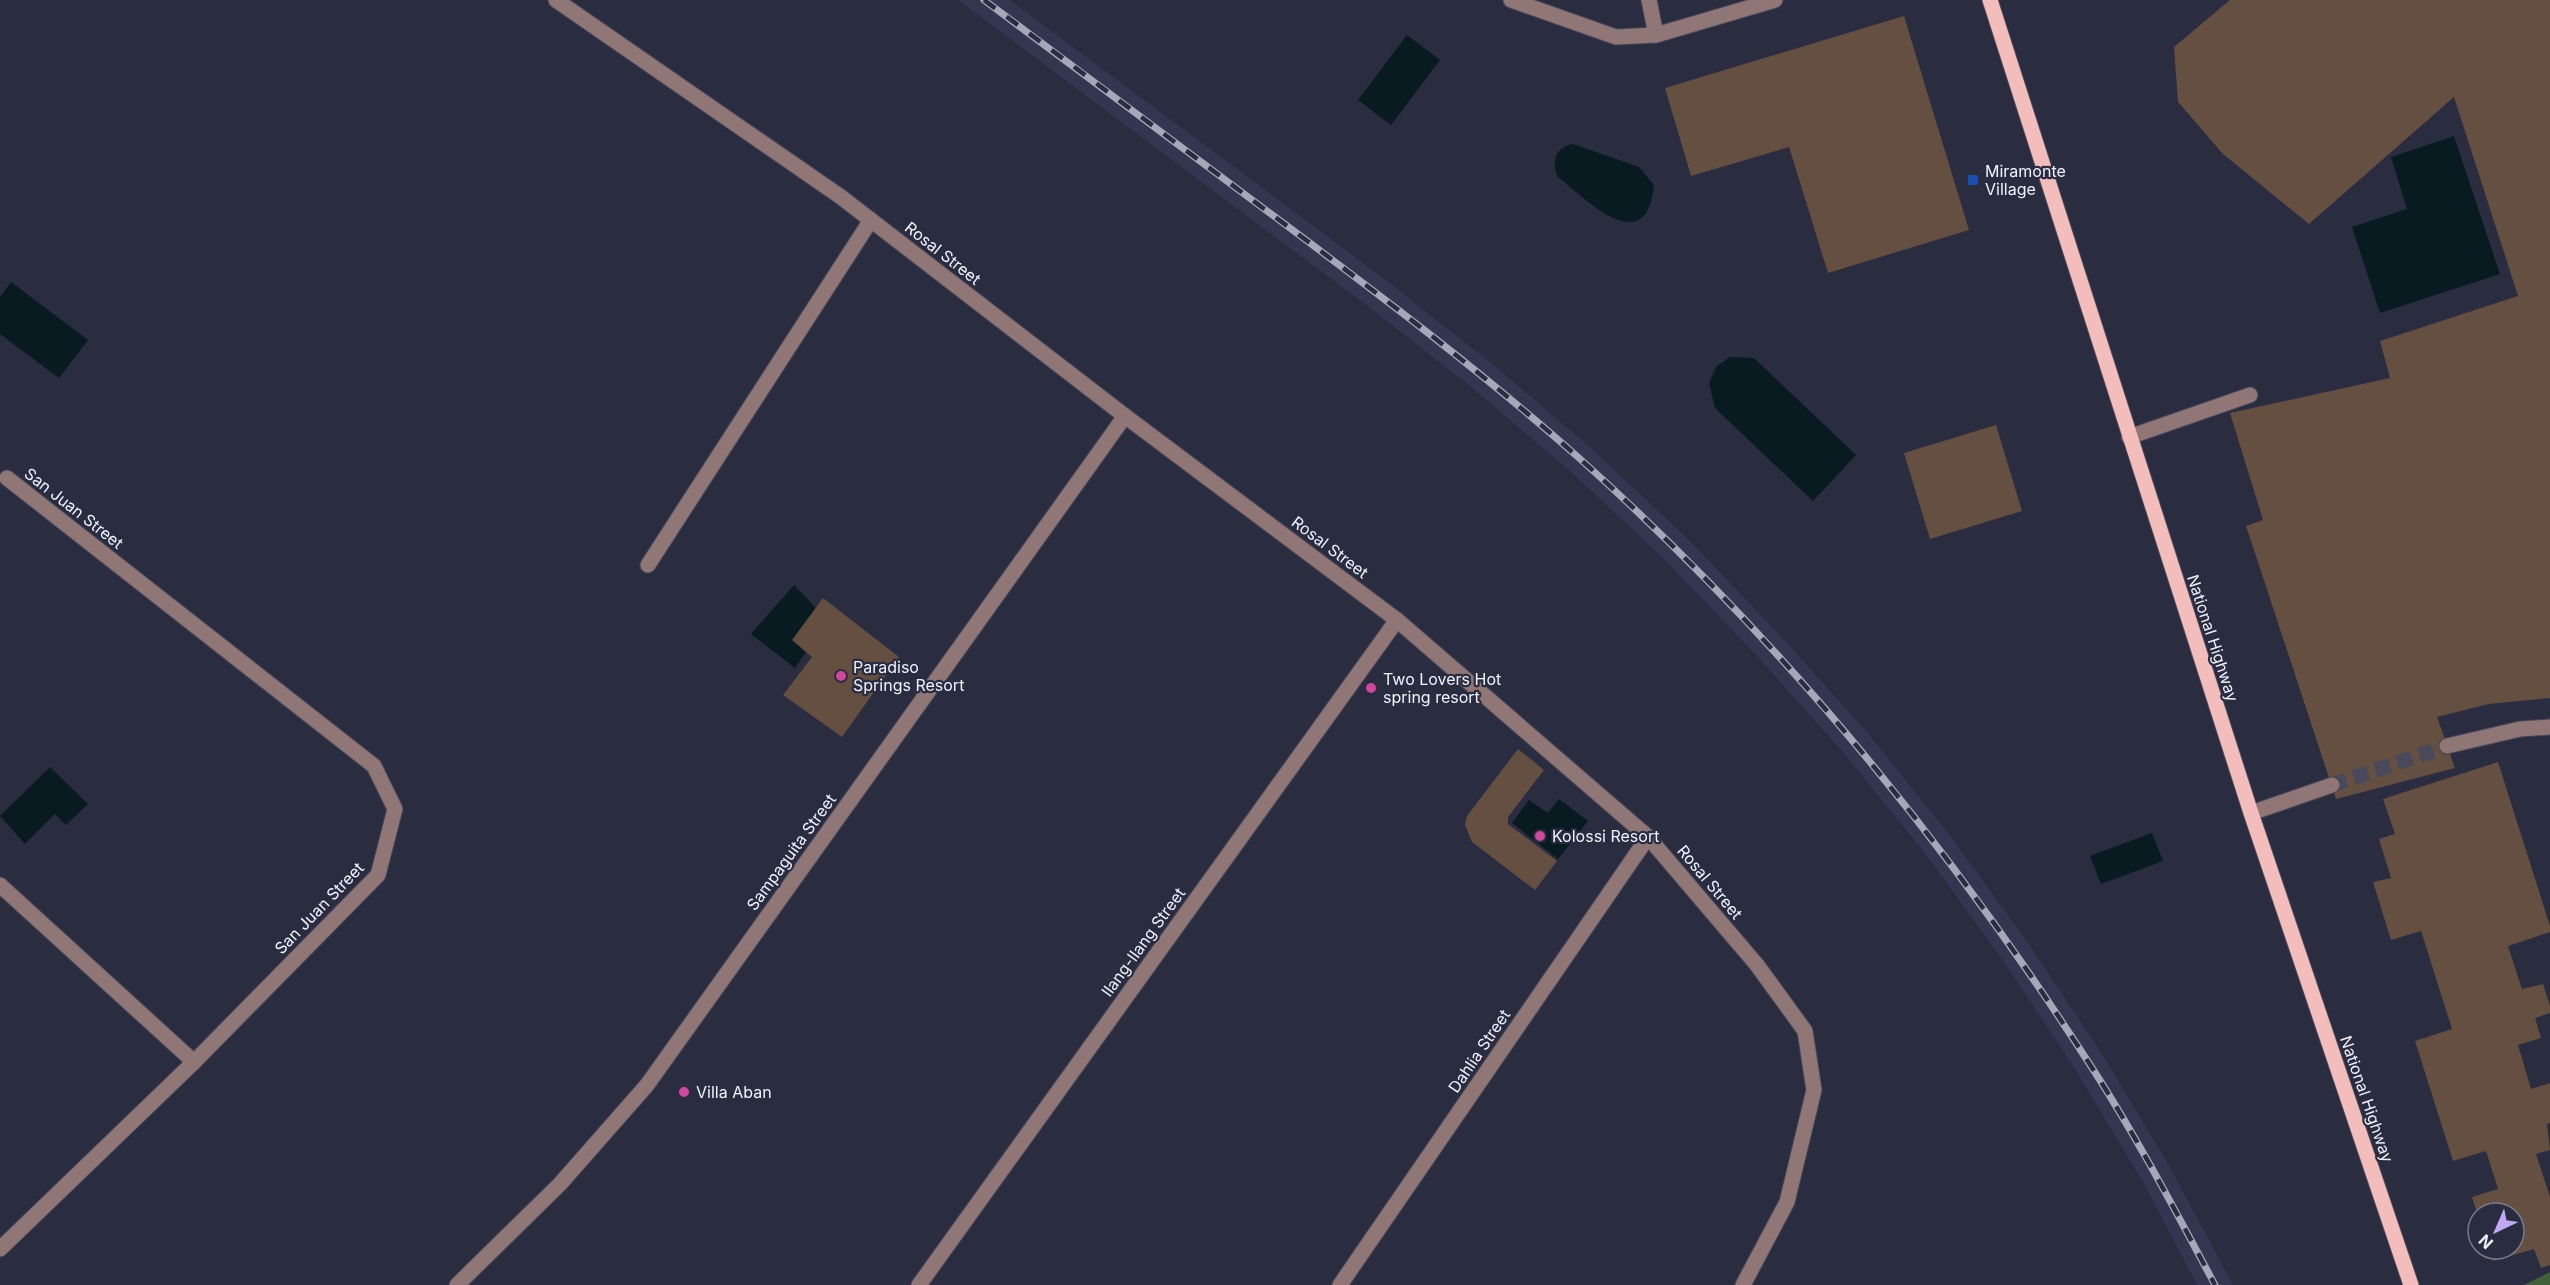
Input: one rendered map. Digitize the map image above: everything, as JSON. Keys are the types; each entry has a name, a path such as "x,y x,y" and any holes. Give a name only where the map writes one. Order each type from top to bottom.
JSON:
{"main road":[{"name":"National Highway","path":"1990,0 2251,813 2410,1285"}],"street":[{"name":"Rosal Street","path":"556,0 871,220 1125,416 1397,620 1648,837 1757,965 1805,1031 1814,1090 1786,1202 1743,1285"},
{"path":"1511,0 1616,37 1656,35 1775,0"},
{"path":"1649,0 1656,35"},
{"path":"648,565 871,220"},
{"path":"2129,437 2250,395"},
{"name":"Sampaguita Street","path":"457,1285 560,1184 647,1085 1125,416"},
{"name":"San Juan Street","path":"0,1249 194,1062 378,875 395,809 374,766 7,478"},
{"name":"Ilang-Ilang Street","path":"919,1285 1397,620"},
{"path":"2447,746 2520,729 2550,727"},
{"path":"2251,813 2332,785"},
{"name":"Dahlia Street","path":"1340,1285 1648,837"},
{"path":"0,885 194,1062"}],"shaded area":[{"path":"958,0 1010,0 1387,281 1491,363 1591,448 1687,538 1778,633 1866,731 1948,833 2027,941 2101,1052 2170,1167 2233,1285 2197,1285 2143,1182 2075,1069 2002,959 1924,852 1842,751 1755,654 1665,560 1570,471 1471,387 1369,307"},
{"path":"1407,35 1440,60 1391,125 1358,100"},
{"path":"2454,136 2500,274 2380,313 2352,227 2407,209 2391,157"},
{"path":"1573,144 1639,167 1654,185 1649,207 1640,219 1628,222 1614,218 1584,199 1557,176 1556,156 1562,148"},
{"path":"11,282 88,340 59,378 0,334 0,297"},
{"path":"1730,357 1754,358 1856,455 1813,501 1715,408 1709,383 1716,367"},
{"path":"794,585 816,608 793,640 806,652 795,668 751,634"},
{"path":"50,767 88,804 66,825 55,814 25,844 0,816"},
{"path":"1559,799 1588,821 1558,859 1512,823 1529,800 1548,813"},
{"path":"2152,833 2163,861 2101,884 2090,856"}],"green space":[{"path":"2550,1272 2550,1285 2524,1285"}],"building":[{"path":"2230,0 2550,0 2550,698 2489,704 2437,717 2455,768 2336,799 2246,526 2263,520 2230,413 2390,378 2380,341 2518,296 2454,97 2309,224 2223,154 2178,102 2174,47"},
{"path":"1904,16 1969,230 1828,273 1789,147 1691,176 1665,88"},
{"path":"1996,425 2022,511 1930,539 1904,453"},
{"name":"Paradiso Springs Resort","path":"823,598 899,657 842,737 783,695 812,657 792,640"},
{"path":"1518,749 1544,770 1508,817 1508,824 1557,861 1535,890 1472,842 1465,825 1467,816"},
{"path":"2498,762 2550,926 2550,932 2508,946 2522,989 2543,984 2550,1006 2550,1013 2535,1018 2541,1038 2518,1045 2531,1089 2550,1083 2550,1123 2547,1124 2550,1150 2536,1154 2550,1197 2550,1265 2541,1268 2534,1249 2526,1251 2526,1201 2473,1201 2472,1197 2498,1189 2486,1151 2453,1161 2415,1041 2452,1029 2421,931 2391,940 2373,882 2391,878 2379,839 2395,834 2383,799"}],"tunnel":[{"path":"2332,785 2447,746"}],"railway":[{"path":"984,0 1465,362 1579,458 1721,594 1788,666 1852,741 1974,895 2031,975 2103,1085 2153,1170 2215,1285"}],"place":[{"name":"Miramonte Village","path":"1973,180"},
{"name":"Paradiso Springs Resort","path":"841,676"},
{"name":"Two Lovers Hot spring resort","path":"1371,688"},
{"name":"Kolossi Resort","path":"1540,836"},
{"name":"Villa Aban","path":"684,1092"}]}
